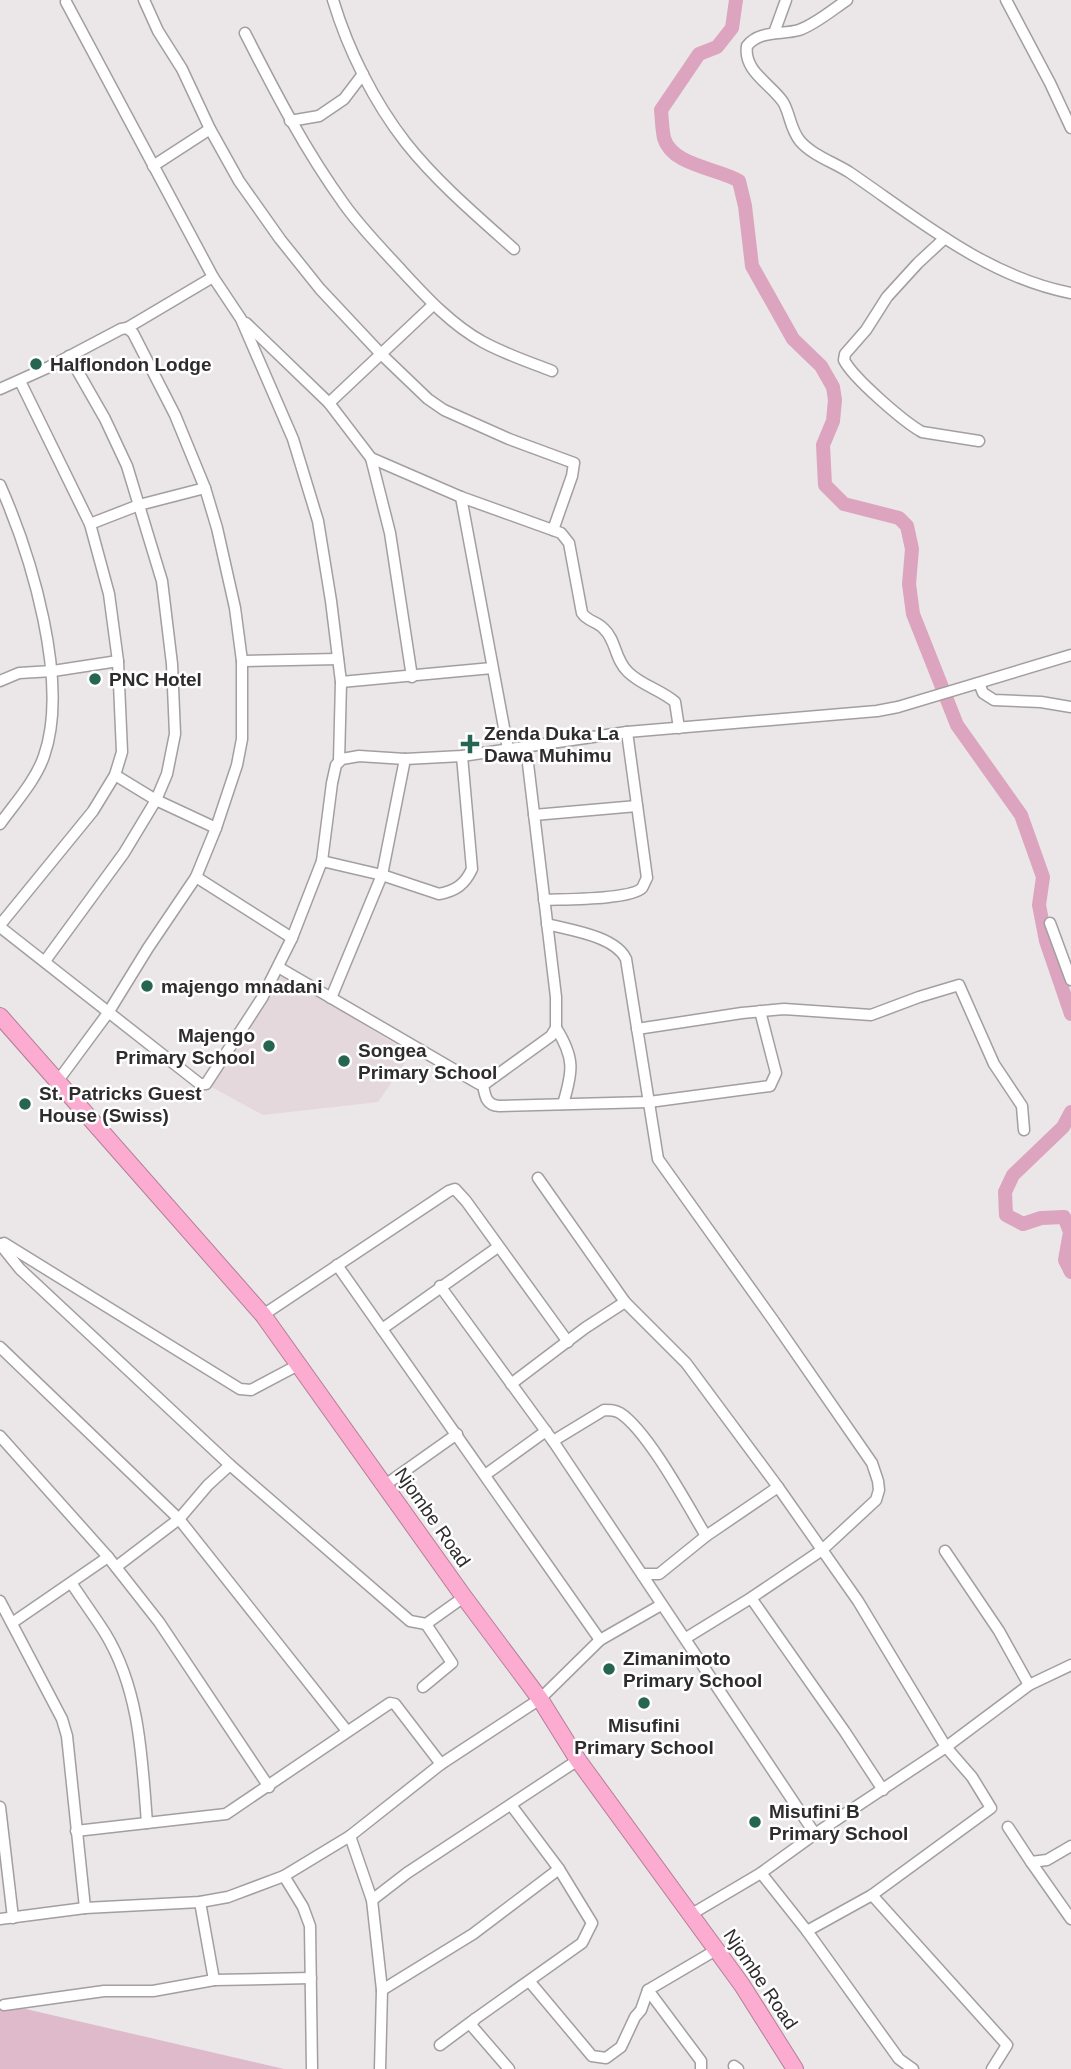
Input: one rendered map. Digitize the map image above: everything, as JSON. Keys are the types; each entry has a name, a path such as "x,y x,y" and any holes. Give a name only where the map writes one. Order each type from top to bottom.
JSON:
{"highway":[{"name":"Njombe Road","path":"0,1016 263,1315 300,1364 464,1597 540,1699 578,1760 716,1950 791,2066"}],"street":[{"path":"144,0 239,181 320,289 381,354 428,399 444,410 509,439 574,463 553,530"},
{"path":"333,0 340,25 363,74 407,144 514,249"},
{"path":"774,33 786,0"},
{"path":"847,0 810,25 752,40 747,46 747,59 760,78 782,100 799,140 989,264 1034,285 1071,293"},
{"path":"1006,0 1071,128"},
{"path":"20,381 63,464 90,524 109,594 118,661 122,752 115,775 93,811 0,926 200,1084 206,1084 262,998 292,938 322,860 332,783 339,761 341,682 318,521 293,439 241,319 213,277 66,2"},
{"path":"245,33 290,121 345,205 433,305 483,342 552,371"},
{"path":"290,121 319,116 344,99 363,74"},
{"path":"153,166 210,129"},
{"path":"946,238 918,263 887,297 866,330 845,354 844,360 876,394 922,432 979,441"},
{"path":"0,389 127,328 213,277"},
{"path":"329,403 433,305"},
{"path":"241,319 329,403 370,458 390,533 412,677"},
{"path":"57,1082 108,1013 196,877 237,765 242,739 242,661 226,563 205,488 169,404 139,344 127,328"},
{"path":"45,961 124,853 156,800 167,774 175,734 168,617 162,580 127,466 69,356"},
{"path":"370,458 461,497 561,533 569,543 582,614 587,620 607,631 621,664 629,674 664,692 676,702 680,728"},
{"path":"0,485 17,524 32,573 52,671 53,716 44,758 0,824"},
{"path":"90,524 139,505 205,488"},
{"path":"461,497 508,748"},
{"path":"339,761 347,757 405,759 462,756 627,732 877,711 1071,655"},
{"path":"242,661 338,659"},
{"path":"0,681 19,673 118,661"},
{"path":"341,682 492,668"},
{"path":"979,683 983,693 994,700 1041,702 1071,707"},
{"path":"544,900 611,897 642,888 647,878 627,732"},
{"path":"526,747 556,997 556,1028 567,1048 572,1073 563,1104"},
{"path":"322,860 382,875 439,894 466,882 472,869 462,756"},
{"path":"331,998 382,875 405,759"},
{"path":"115,775 156,800 216,828"},
{"path":"534,815 638,806"},
{"path":"196,877 292,938"},
{"path":"1050,923 1071,980"},
{"path":"547,924 611,942 622,951 626,959 658,1159 872,1463 878,1481 876,1500 822,1550 686,1638"},
{"path":"278,967 474,1083 483,1085 547,1040 556,1028"},
{"path":"637,1029 760,1011 825,1010 871,1015 958,985 995,1064 1022,1106 1024,1130"},
{"path":"483,1085 486,1099 494,1105 649,1102 770,1086 776,1073 760,1011"},
{"path":"538,1178 625,1302 686,1363 778,1487 858,1601 946,1747 972,1777 991,1808 872,1895 807,1931"},
{"path":"263,1315 455,1189 568,1342"},
{"path":"0,1242 240,1389 251,1390 300,1364"},
{"path":"0,1242 20,1269 230,1465 405,1618 426,1624 464,1597"},
{"path":"382,1329 498,1247"},
{"path":"337,1265 600,1640"},
{"path":"440,1286 553,1441 815,1834"},
{"path":"511,1384 625,1302"},
{"path":"773,1303 773,1320"},
{"path":"0,1347 179,1519 347,1731"},
{"path":"553,1441 604,1410 611,1409 619,1413 640,1434 677,1487 706,1536"},
{"path":"485,1475 546,1431"},
{"path":"385,1485 457,1434"},
{"path":"0,1436 108,1557 159,1622 269,1787"},
{"path":"116,1567 179,1519 208,1485 230,1465"},
{"path":"642,1574 660,1574 706,1536 778,1487"},
{"path":"945,1551 999,1631 1029,1685"},
{"path":"12,1623 108,1557"},
{"path":"72,1584 106,1635 130,1695 140,1737 147,1823"},
{"path":"751,1598 883,1790"},
{"path":"0,1601 62,1719 67,1735 85,1909"},
{"path":"0,1919 85,1909 200,1902 228,1897 284,1875 350,1836 441,1764 540,1699 600,1640 661,1605"},
{"path":"423,1687 453,1663 426,1624"},
{"path":"690,1914 761,1873 946,1747 1029,1685 1068,1670"},
{"path":"76,1831 226,1814 392,1703 441,1764"},
{"path":"372,1900 407,1873 578,1760"},
{"path":"440,2045 582,1943 592,1923 559,1869 510,1805"},
{"path":"0,1807 13,1918"},
{"path":"1008,1827 1071,1919"},
{"path":"350,1836 372,1900 382,1990 380,2069"},
{"path":"1031,1862 1047,1860 1071,1846"},
{"path":"382,1990 473,1934 559,1869"},
{"path":"761,1873 807,1931 899,2059 913,2069"},
{"path":"284,1875 303,1907 310,1926 312,2069"},
{"path":"872,1895 1007,2045 992,2069"},
{"path":"200,1902 214,1980"},
{"path":"530,1982 581,2045 596,2059 606,2058 621,2047 641,2010 648,1990 716,1950"},
{"path":"4,2005 104,1991 153,1991 214,1980 311,1978"},
{"path":"648,1990 701,2061 701,2069"},
{"path":"475,2019 471,2025 509,2069"}],"shaded area":[{"path":"281,973 411,1054 378,1102 263,1115 208,1085"},
{"path":"0,2003 284,2069 0,2069"}],"waterway":[{"path":"736,0 732,28 717,47 699,54 661,110 664,138 676,155 739,181 745,206 752,266 793,339 821,366 833,387 833,421 823,445 825,485 844,504 899,518 907,526 912,549 909,584 913,614 957,725 1021,815 1043,877 1039,905 1046,941 1071,1014"},
{"path":"1071,1112 1063,1127 1013,1175 1005,1192 1006,1215 1023,1224 1041,1218 1064,1217 1070,1232 1065,1260 1071,1272"}],"place":[{"name":"Halflondon Lodge","path":"36,364"},
{"name":"PNC Hotel","path":"95,679"},
{"name":"Zenda Duka La Dawa Muhimu","path":"470,744"},
{"name":"majengo mnadani","path":"147,986"},
{"name":"Majengo Primary School","path":"269,1046"},
{"name":"Songea Primary School","path":"344,1061"},
{"name":"St. Patricks Guest House (Swiss)","path":"25,1104"},
{"name":"Zimanimoto Primary School","path":"609,1669"},
{"name":"Misufini Primary School","path":"644,1703"},
{"name":"Misufini B Primary School","path":"755,1822"}]}
